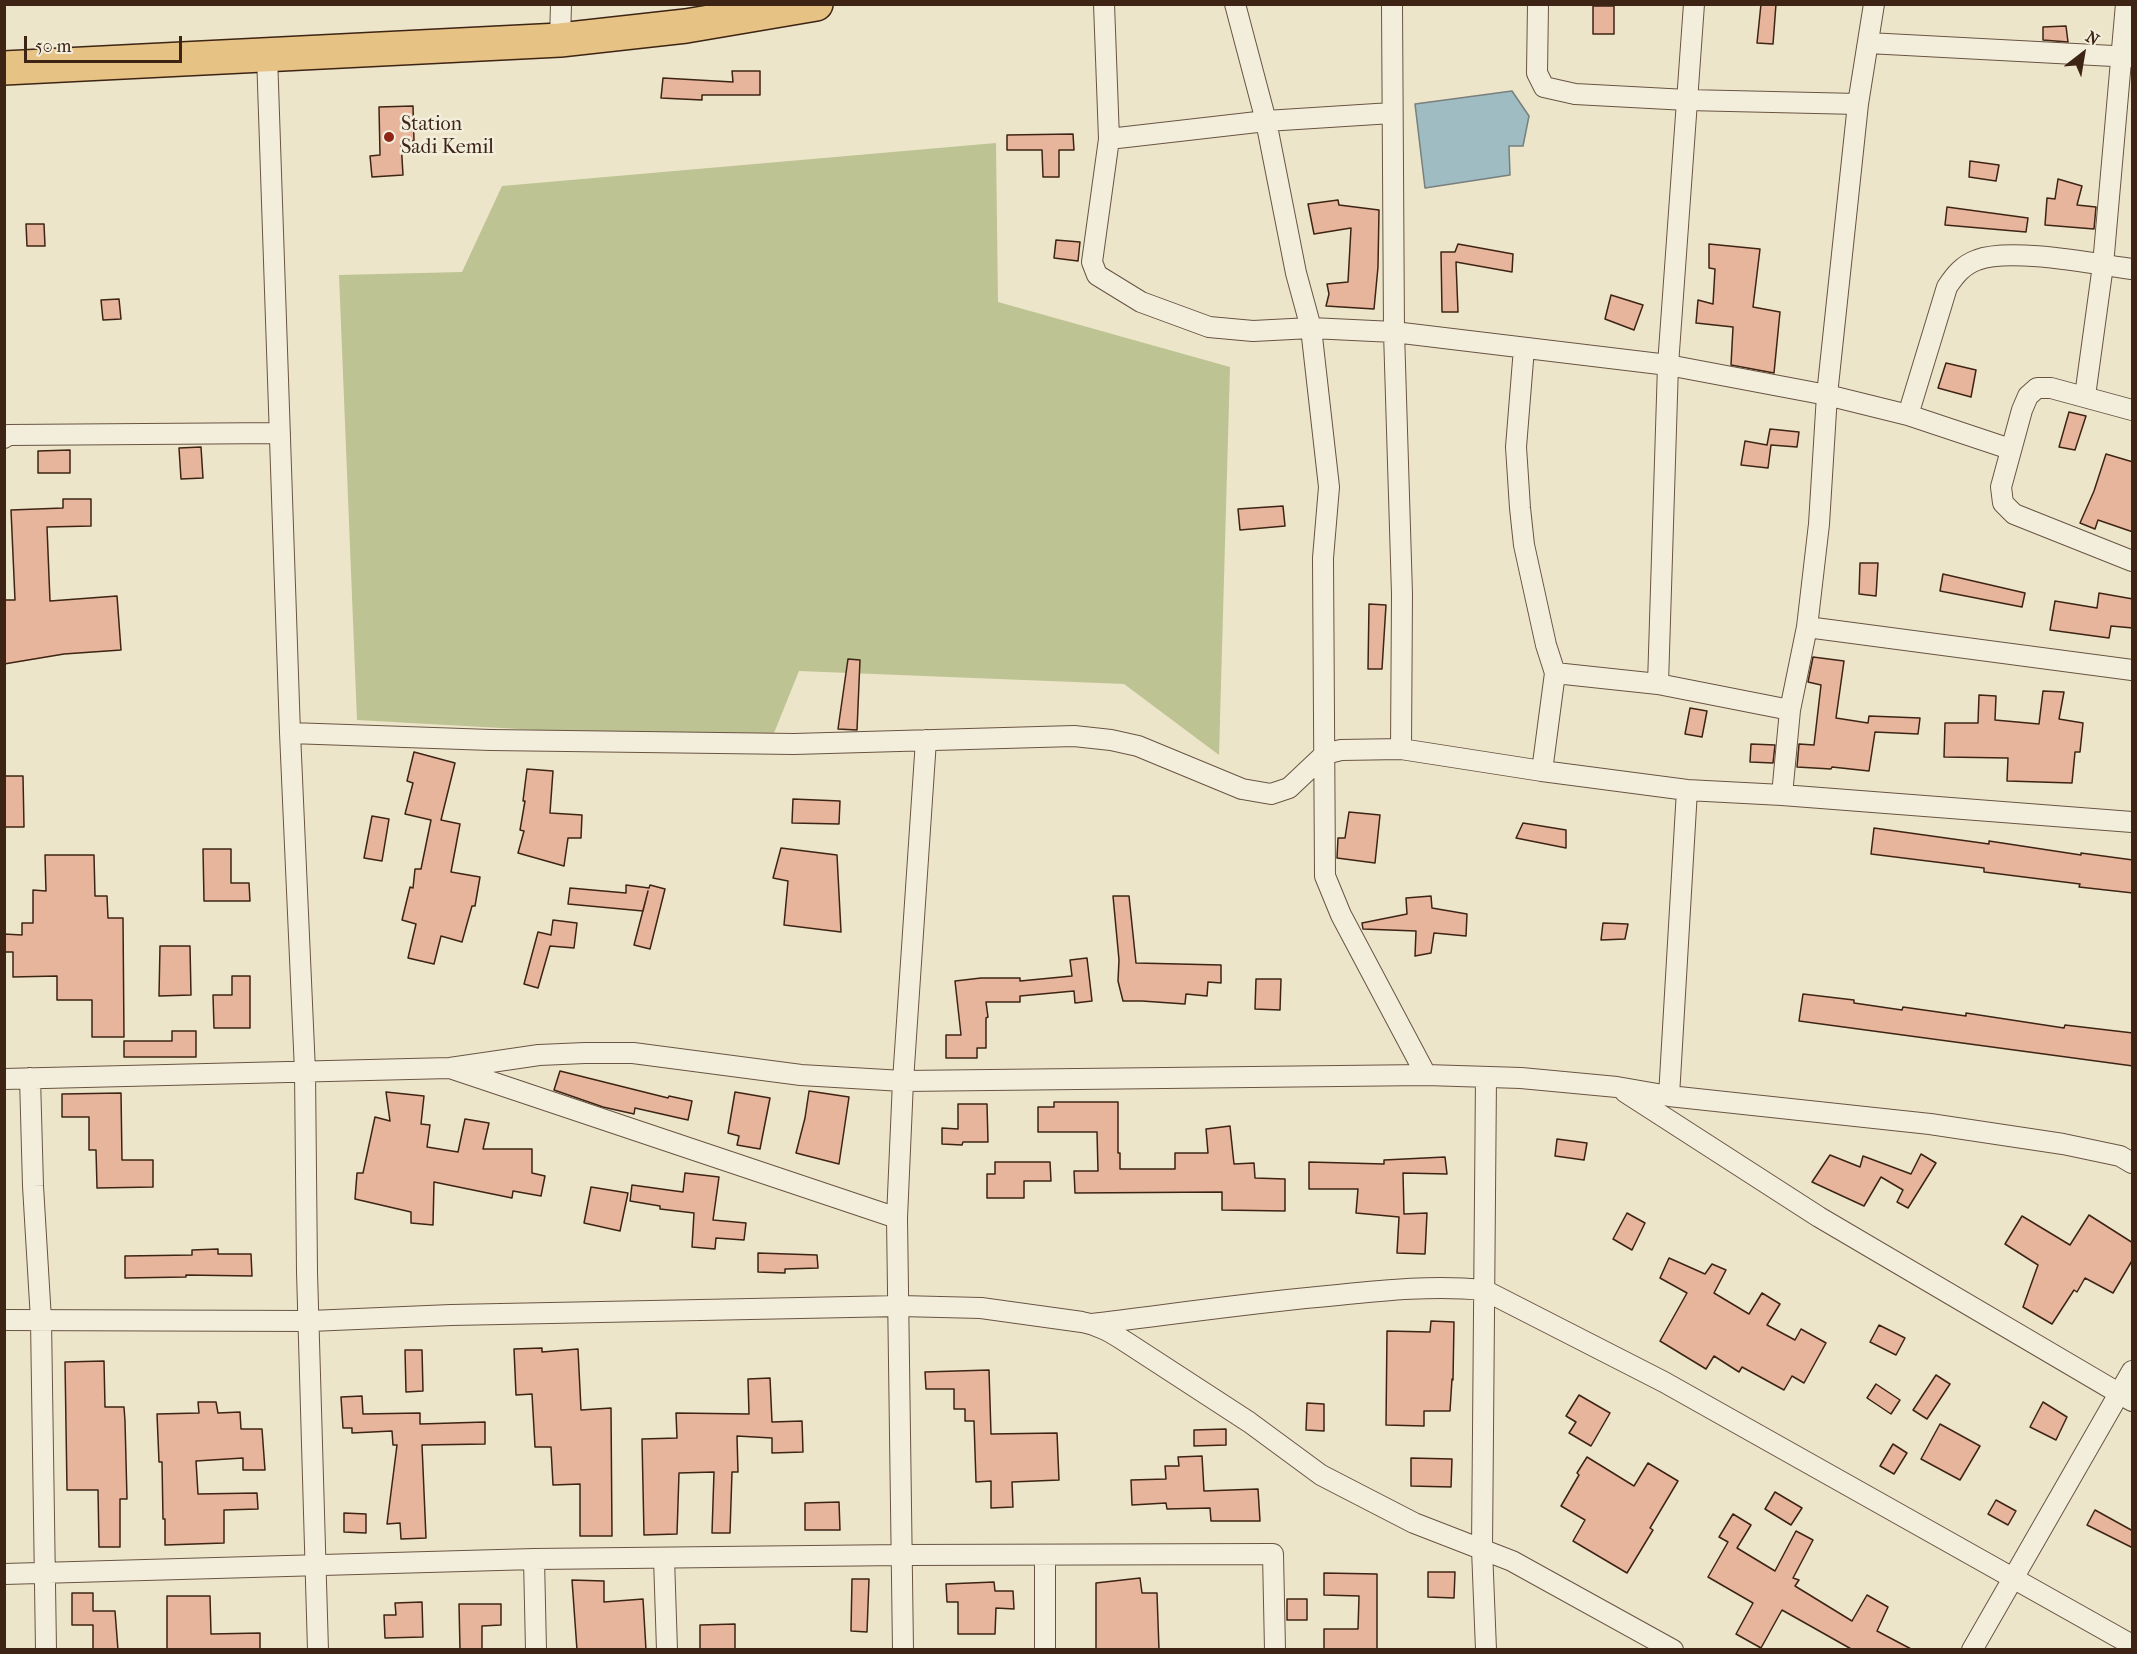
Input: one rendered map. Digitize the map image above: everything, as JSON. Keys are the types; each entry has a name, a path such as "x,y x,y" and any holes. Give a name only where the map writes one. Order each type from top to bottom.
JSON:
{"highway":[{"path":"4,68 560,40 686,26 816,4"}],"street":[{"path":"560,40 561,4"},
{"path":"1104,4 1109,139 1092,262 1097,275 1141,302 1209,327 1252,331 1311,328 1394,332 1668,365 1827,395 1908,415 2010,449"},
{"path":"1235,4 1266,121 1296,273 1311,328 1329,487 1323,558 1325,876 1341,915 1426,1075"},
{"path":"1392,4 1394,332 1402,594 1401,749"},
{"path":"1538,4 1537,73 1544,87 1575,94 1687,100 1858,104"},
{"path":"1658,684 1668,365 1694,4"},
{"path":"1782,795 1790,710 1807,627 1819,524 1827,395 1858,104 1874,4"},
{"path":"2085,396 2127,57 2126,4"},
{"path":"1868,43 2127,57"},
{"path":"267,55 290,733 305,1071 307,1272 318,1650"},
{"path":"1109,139 1266,121 1392,113"},
{"path":"1908,415 1947,287 1959,271 1978,260 2013,255 2133,269"},
{"path":"1524,348 1516,447 1520,508 1524,544 1546,645 1555,673 1542,771"},
{"path":"2133,410 2052,388 2037,388 2028,396 2022,410 2001,488 2003,503 2014,514 2133,561"},
{"path":"4,438 8,435 280,433"},
{"path":"1807,627 2133,669"},
{"path":"1555,673 1658,684 1790,710"},
{"path":"290,733 491,740 794,744 1074,736 1138,746 1242,789 1271,794 1289,788 1325,754 1341,750 1401,749 1542,771 1688,790 2133,822"},
{"path":"903,1650 897,1218 903,1081 926,740"},
{"path":"1669,1096 1688,790"},
{"path":"4,1078 450,1068 539,1055 633,1053 801,1075 903,1081 1426,1075 1486,1077 1617,1087 1669,1096 1930,1124 2063,1144 2128,1159"},
{"path":"450,1068 897,1218"},
{"path":"1486,1077 1482,1549 1486,1650"},
{"path":"30,1078 33,1186 41,1320 46,1650"},
{"path":"1617,1087 1819,1217 2126,1397"},
{"path":"4,1320 310,1321 462,1315 900,1306 981,1308 1092,1324 1400,1289 1484,1290 1664,1382 2133,1646"},
{"path":"1092,1324 1109,1332 1249,1422 1321,1475 1414,1523 1512,1561 1673,1650"},
{"path":"1972,1650 2012,1577 2126,1397 2133,1371"},
{"path":"4,1574 534,1559 1274,1554 1275,1650"},
{"path":"1045,1555 1045,1650"},
{"path":"664,1558 668,1650"},
{"path":"534,1559 536,1650"}],"green space":[{"path":"996,143 998,302 1230,367 1219,755 1124,684 799,671 770,743 357,720 339,275 462,272 502,186"}],"water":[{"path":"1512,91 1529,116 1523,146 1509,146 1510,175 1425,188 1415,104"}],"building":[{"path":"1761,4 1776,4 1773,44 1757,43"},
{"path":"1593,6 1614,6 1614,34 1593,34"},
{"path":"2066,26 2068,42 2043,40 2043,27"},
{"path":"732,71 760,71 760,95 702,95 702,100 661,98 663,78 733,82"},
{"path":"413,106 414,141 401,141 403,175 372,177 370,156 380,155 379,107"},
{"path":"1073,134 1074,150 1059,150 1059,177 1043,177 1042,150 1007,150 1007,135"},
{"path":"1970,161 1999,165 1996,181 1969,177"},
{"path":"2058,179 2082,186 2077,205 2096,207 2094,229 2045,225 2047,198 2055,199"},
{"path":"1338,200 1339,205 1379,210 1378,267 1374,309 1326,306 1329,294 1327,284 1348,282 1351,228 1314,234 1308,204"},
{"path":"1947,207 2028,218 2026,232 1945,225"},
{"path":"26,224 44,224 45,246 27,246"},
{"path":"1056,240 1080,242 1078,261 1054,258"},
{"path":"1458,244 1513,254 1512,272 1456,262 1458,312 1442,312 1441,252 1455,252"},
{"path":"1709,244 1760,249 1753,307 1780,312 1774,373 1731,365 1733,327 1696,323 1698,300 1713,304 1715,269 1709,268"},
{"path":"1611,295 1643,305 1634,330 1605,319"},
{"path":"119,299 121,319 103,320 101,300"},
{"path":"1946,363 1976,370 1971,397 1938,388"},
{"path":"2069,412 2086,416 2075,450 2059,447"},
{"path":"1770,429 1799,432 1797,447 1771,445 1768,468 1741,465 1745,441 1767,445"},
{"path":"201,447 203,478 181,479 179,448"},
{"path":"70,450 70,473 38,473 38,451"},
{"path":"2106,454 2133,462 2133,532 2098,520 2095,529 2080,523 2094,491"},
{"path":"63,499 91,499 91,526 47,527 50,601 117,596 121,650 64,654 4,664 4,600 15,600 11,510 63,508"},
{"path":"1283,506 1285,526 1240,530 1238,509"},
{"path":"1860,563 1878,563 1876,596 1859,594"},
{"path":"1943,574 2025,593 2022,607 1940,591"},
{"path":"2099,593 2133,599 2133,628 2111,626 2109,638 2050,630 2055,601 2097,608"},
{"path":"1369,604 1386,605 1382,669 1368,669"},
{"path":"1813,657 1844,661 1836,718 1868,723 1869,716 1920,718 1918,734 1875,732 1869,771 1832,767 1831,769 1797,767 1799,744 1814,745 1821,685 1808,682"},
{"path":"848,659 860,660 857,730 838,729"},
{"path":"2043,691 2064,692 2059,719 2083,723 2080,752 2075,752 2072,783 2007,781 2008,758 1944,757 1945,723 1978,723 1979,695 1996,696 1995,720 2039,724"},
{"path":"1690,708 1707,711 1702,737 1685,734"},
{"path":"1751,744 1775,745 1773,763 1750,762"},
{"path":"414,752 455,763 441,820 460,824 451,872 480,877 475,906 472,906 462,942 441,936 434,964 408,958 416,924 402,920 410,887 413,888 415,869 421,869 431,820 405,814 413,783 407,781"},
{"path":"527,769 553,771 550,813 582,815 581,838 568,838 564,866 518,853 524,831 520,830"},
{"path":"4,776 23,776 24,827 4,827"},
{"path":"793,799 840,801 839,824 792,823"},
{"path":"1349,812 1380,815 1375,863 1337,858 1338,838 1345,838"},
{"path":"372,816 389,819 382,861 364,858"},
{"path":"1523,823 1566,830 1566,848 1516,838"},
{"path":"1874,828 2133,860 2133,893 1984,872 1984,868 1871,854"},
{"path":"781,848 837,855 841,932 784,925 788,881 773,878"},
{"path":"203,849 231,849 231,883 249,883 250,901 204,901"},
{"path":"45,855 94,855 95,896 107,896 108,918 123,918 124,1037 92,1037 92,1000 57,1000 57,976 13,977 13,952 4,952 4,934 22,935 22,923 33,923 33,890 46,891"},
{"path":"626,885 649,888 650,885 665,889 650,949 634,945 643,911 568,904 570,888 626,893"},
{"path":"1113,896 1129,896 1136,963 1221,965 1221,983 1208,982 1207,996 1186,994 1185,1004 1123,1001 1118,981 1119,960"},
{"path":"1431,896 1432,908 1467,914 1466,936 1434,933 1431,953 1415,956 1416,931 1363,929 1362,923 1407,914 1406,898"},
{"path":"553,920 577,923 574,948 550,946 538,988 524,984 538,932 551,935"},
{"path":"1603,923 1628,924 1625,939 1601,940"},
{"path":"160,946 190,946 191,995 159,996"},
{"path":"1087,958 1092,1001 1075,1003 1074,991 1020,996 1020,1002 986,1002 988,1017 986,1018 986,1048 977,1048 977,1058 946,1058 946,1035 961,1035 955,981 1020,978 1020,981 1072,976 1070,960"},
{"path":"232,976 250,976 250,1028 214,1028 213,995 232,995"},
{"path":"1256,979 1281,979 1280,1010 1255,1009"},
{"path":"1803,994 1854,1000 1854,1003 1902,1010 1903,1007 1966,1016 1966,1013 2064,1028 2065,1025 2133,1033 2133,1066 1799,1021"},
{"path":"172,1031 196,1031 196,1057 124,1057 124,1041 172,1041"},
{"path":"560,1071 668,1098 669,1096 692,1101 688,1120 635,1108 634,1114 603,1107 554,1090"},
{"path":"809,1091 849,1097 839,1164 796,1153"},
{"path":"386,1092 424,1096 421,1124 430,1125 427,1147 458,1152 465,1119 489,1123 483,1149 532,1149 532,1173 545,1176 541,1196 513,1191 512,1198 434,1182 433,1225 411,1223 411,1212 355,1199 357,1173 363,1173 375,1117 390,1121"},
{"path":"735,1092 770,1098 760,1149 737,1145 739,1136 728,1133"},
{"path":"121,1093 122,1160 153,1160 153,1187 97,1188 96,1150 89,1150 89,1117 62,1117 62,1094"},
{"path":"1054,1102 1118,1102 1120,1169 1175,1169 1175,1153 1208,1153 1206,1129 1230,1126 1234,1164 1254,1163 1255,1178 1285,1179 1285,1211 1222,1210 1222,1192 1075,1193 1074,1171 1098,1171 1097,1132 1038,1132 1038,1107 1054,1107"},
{"path":"958,1104 987,1104 988,1142 963,1142 962,1145 942,1144 942,1128 958,1129"},
{"path":"1557,1139 1587,1143 1584,1160 1555,1156"},
{"path":"1921,1154 1936,1163 1908,1208 1897,1202 1903,1190 1881,1177 1864,1206 1812,1182 1830,1155 1860,1167 1863,1156 1911,1174"},
{"path":"1445,1157 1447,1174 1403,1173 1404,1214 1427,1213 1425,1254 1397,1253 1399,1217 1356,1213 1358,1189 1309,1189 1309,1162 1384,1164 1384,1160"},
{"path":"995,1162 1050,1162 1051,1181 1024,1181 1024,1198 987,1198 987,1174 995,1174"},
{"path":"685,1173 719,1177 713,1220 746,1223 744,1240 716,1238 715,1249 692,1247 694,1213 660,1209 660,1206 630,1201 632,1185 683,1192"},
{"path":"591,1187 628,1193 620,1231 584,1223"},
{"path":"1627,1213 1645,1223 1632,1250 1613,1239"},
{"path":"2089,1215 2133,1243 2133,1259 2113,1293 2085,1278 2077,1292 2074,1290 2052,1324 2023,1307 2038,1265 2005,1244 2022,1216 2070,1245"},
{"path":"218,1249 218,1254 251,1254 252,1276 186,1275 186,1277 125,1278 125,1256 192,1255 192,1250"},
{"path":"758,1253 817,1255 818,1268 785,1269 785,1273 758,1272"},
{"path":"1669,1258 1705,1274 1712,1264 1726,1270 1714,1293 1749,1314 1762,1293 1780,1304 1767,1325 1795,1340 1801,1329 1826,1343 1804,1383 1792,1376 1784,1390 1742,1367 1739,1372 1714,1356 1706,1369 1660,1341 1687,1293 1660,1278"},
{"path":"1431,1321 1454,1322 1450,1411 1424,1411 1424,1426 1386,1425 1387,1331 1430,1332"},
{"path":"1879,1325 1905,1338 1896,1355 1870,1342"},
{"path":"542,1348 542,1352 578,1349 581,1410 611,1408 612,1536 580,1536 580,1484 553,1485 551,1447 535,1447 532,1394 516,1395 514,1349"},
{"path":"405,1350 422,1350 423,1391 406,1392"},
{"path":"104,1361 105,1407 124,1407 127,1499 120,1499 120,1547 99,1547 98,1490 67,1490 65,1362"},
{"path":"989,1370 991,1434 1057,1433 1059,1480 1012,1482 1013,1507 991,1508 991,1481 976,1482 974,1421 965,1421 965,1409 954,1409 954,1389 926,1389 925,1372"},
{"path":"1936,1375 1950,1384 1927,1419 1913,1410"},
{"path":"770,1378 772,1422 802,1421 803,1452 772,1453 772,1438 737,1436 738,1472 732,1472 730,1533 712,1533 714,1472 679,1473 677,1534 644,1535 642,1439 677,1438 676,1413 749,1414 748,1379"},
{"path":"1876,1384 1900,1400 1891,1414 1867,1398"},
{"path":"1579,1395 1610,1413 1591,1446 1569,1433 1576,1422 1566,1416"},
{"path":"362,1396 363,1414 420,1413 420,1424 485,1422 485,1444 422,1445 426,1538 401,1539 400,1523 387,1524 397,1445 393,1445 392,1431 352,1433 352,1428 343,1428 341,1397"},
{"path":"198,1402 216,1402 218,1413 240,1412 241,1429 262,1429 265,1470 243,1470 243,1458 196,1461 198,1494 257,1493 258,1509 224,1510 224,1543 165,1545 162,1462 159,1462 157,1414 199,1413"},
{"path":"2043,1402 2067,1417 2056,1440 2030,1427"},
{"path":"1307,1403 1324,1404 1324,1431 1306,1430"},
{"path":"1940,1424 1980,1446 1960,1480 1921,1459"},
{"path":"1226,1429 1226,1445 1194,1446 1194,1430"},
{"path":"1893,1444 1907,1453 1894,1474 1880,1466"},
{"path":"1202,1456 1204,1491 1258,1489 1260,1521 1211,1521 1210,1508 1167,1509 1166,1503 1132,1505 1131,1480 1166,1479 1165,1466 1179,1466 1178,1457"},
{"path":"1587,1457 1634,1486 1648,1463 1678,1481 1650,1528 1653,1530 1627,1573 1573,1541 1585,1520 1561,1506"},
{"path":"1411,1458 1452,1459 1451,1487 1411,1486"},
{"path":"1775,1492 1802,1508 1791,1525 1765,1509"},
{"path":"1996,1500 2016,1511 2008,1525 1988,1514"},
{"path":"839,1502 840,1530 805,1530 805,1503"},
{"path":"2095,1510 2133,1531 2133,1548 2087,1525"},
{"path":"344,1513 366,1514 366,1533 344,1532"},
{"path":"1733,1514 1751,1525 1737,1548 1775,1571 1796,1531 1813,1540 1793,1578 1799,1580 1795,1586 1852,1621 1867,1595 1888,1607 1877,1631 1913,1650 1853,1650 1782,1610 1761,1648 1736,1634 1753,1603 1708,1577 1728,1542 1719,1537"},
{"path":"1428,1572 1455,1572 1454,1598 1428,1597"},
{"path":"1324,1573 1377,1574 1377,1650 1324,1650 1324,1629 1358,1629 1359,1596 1324,1595"},
{"path":"1140,1578 1142,1593 1157,1593 1159,1650 1096,1650 1096,1583"},
{"path":"852,1579 869,1579 867,1632 851,1631"},
{"path":"572,1580 604,1581 604,1602 643,1599 646,1650 577,1650"},
{"path":"994,1582 995,1591 1013,1591 1014,1609 996,1608 995,1634 958,1634 958,1602 947,1602 946,1584"},
{"path":"72,1593 93,1593 93,1611 115,1611 118,1650 93,1650 93,1625 72,1625"},
{"path":"167,1596 210,1596 211,1634 260,1633 260,1650 167,1649"},
{"path":"1287,1599 1307,1599 1307,1620 1287,1620"},
{"path":"422,1602 423,1637 385,1638 384,1615 396,1615 395,1603"},
{"path":"459,1604 501,1604 501,1625 482,1626 482,1650 460,1650"},
{"path":"735,1624 735,1650 700,1650 700,1625"}],"place":[{"name":"Station Sadi Kemil","path":"389,137"}]}
